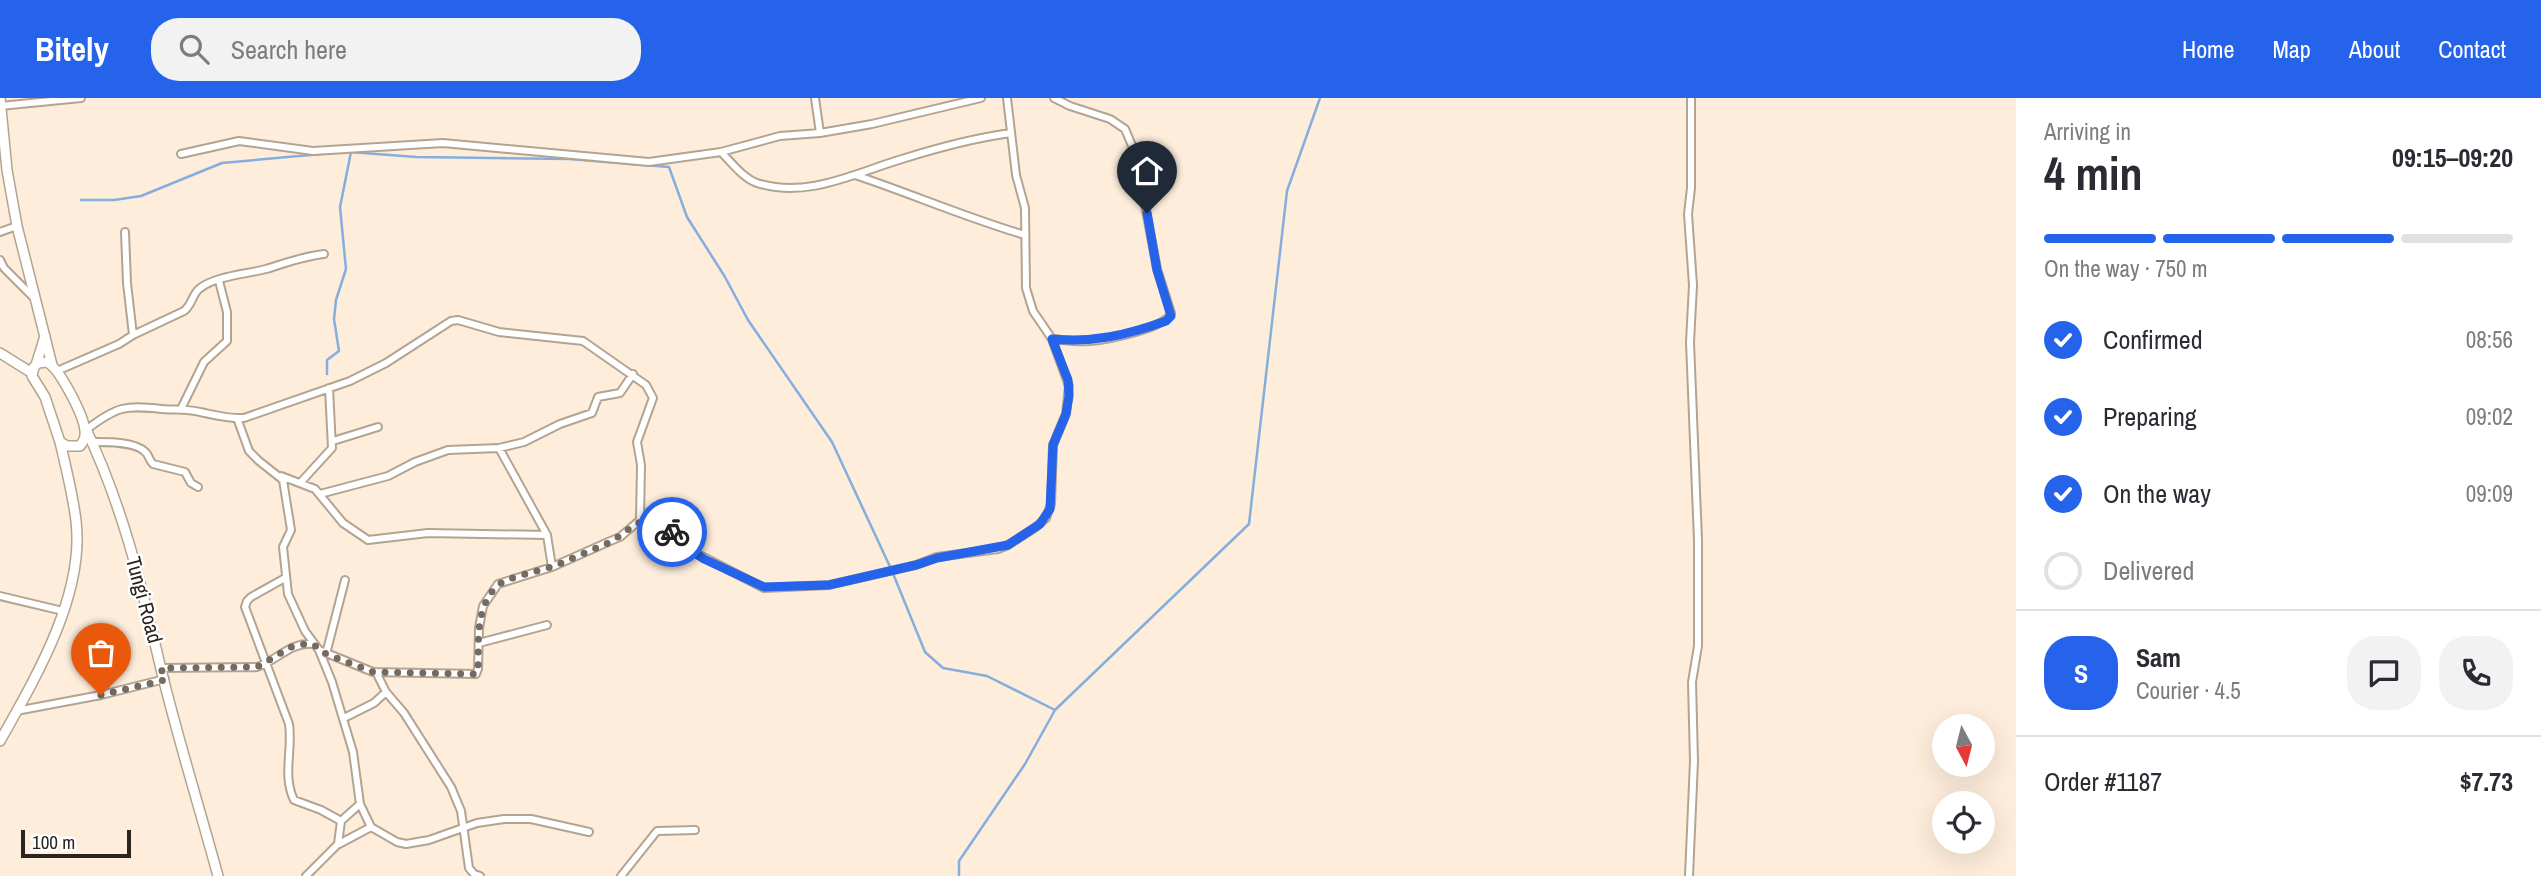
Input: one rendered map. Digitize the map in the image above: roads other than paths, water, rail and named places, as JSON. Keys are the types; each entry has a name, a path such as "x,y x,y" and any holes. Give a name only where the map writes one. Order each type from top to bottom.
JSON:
{"main road":[{"name":"Tungi Road","path":"0,98 16,226 34,298 55,368 115,493 147,603 161,668 218,876"},
{"path":"0,741 43,663 63,611 77,547 76,521 60,442 34,369 45,336"},
{"path":"0,353 34,369"},
{"path":"34,369 44,362 55,368"},
{"path":"66,469 73,453 85,438 86,428"},
{"path":"60,442 68,446 93,445"}],"street":[{"path":"0,106 81,98"},
{"path":"815,98 820,133"},
{"path":"181,154 239,141 313,151 443,143 649,162 721,152 780,136 820,133 872,124 981,98"},
{"path":"161,668 252,667 265,664 293,646 316,647 326,654 376,673 476,674 483,606 496,587 552,567 620,537 640,520 663,521 688,549 764,587 829,585 937,558 1008,545 1040,524 1046,518 1051,504 1053,445 1066,414 1068,380 1052,339 1028,297 1025,282 1025,208 1016,175 1007,98"},
{"path":"1052,339 1082,341 1120,336 1166,321 1171,313 1157,270 1141,167 1125,129 1110,119 1054,98"},
{"path":"1689,876 1694,761 1692,682 1698,646 1697,498 1690,342 1693,285 1688,214 1691,188 1691,98"},
{"path":"721,152 754,182 774,187 812,188 984,137 1011,133"},
{"path":"0,178 7,170"},
{"path":"853,174 978,221 1025,235"},
{"path":"0,232 16,226"},
{"path":"125,232 133,335"},
{"path":"55,368 119,344 184,311 190,307 199,290 219,281 239,273 263,270 309,255 324,254"},
{"path":"0,260 4,268 34,298"},
{"path":"181,409 204,362 227,341 227,315 219,281"},
{"path":"86,428 105,415 141,405 237,418 266,411 350,381 386,363 444,325 458,320 499,332 583,341 646,385 653,395 637,442 641,465 640,520"},
{"path":"320,494 388,476 415,462 448,450 499,448 529,440 560,424 592,413 598,397 620,393 633,374"},
{"path":"301,482 328,453 333,441 329,388"},
{"path":"237,418 249,450 259,461 281,476 301,482 320,494 343,523 371,540 428,533 547,535"},
{"path":"333,441 378,427"},
{"path":"93,445 113,442 136,448 147,453 149,460 158,466 185,472 191,483 198,487"},
{"path":"499,448 547,535 552,567"},
{"path":"281,476 285,484 291,530 283,547 285,578 296,614 316,647 344,718 354,752 360,804 371,827 397,842 406,844 435,838 463,827 499,820 531,819 589,832"},
{"path":"285,578 251,597 245,604 289,724 287,773 294,800 341,821"},
{"path":"326,654 345,580"},
{"path":"0,596 63,611"},
{"path":"479,643 493,637 547,625"},
{"path":"376,673 451,787 461,811 469,869 480,876"},
{"path":"16,711 165,680"},
{"path":"344,718 374,703 386,692"},
{"path":"338,844 341,821 360,804"},
{"path":"306,876 338,844 371,827"},
{"path":"621,876 657,831 695,830"}],"waterway":[{"path":"959,876 959,861 1025,764 1055,710 1249,524 1287,191 1320,98"},
{"path":"81,200 114,200 141,196 222,163 344,152"},
{"path":"350,152 416,157 569,159 669,167 687,217 725,277 748,320 832,442 892,571 925,652 943,668 987,676 1055,710"},
{"path":"327,374 327,360 339,351 334,319 336,300 346,269 340,207 351,152"}]}
